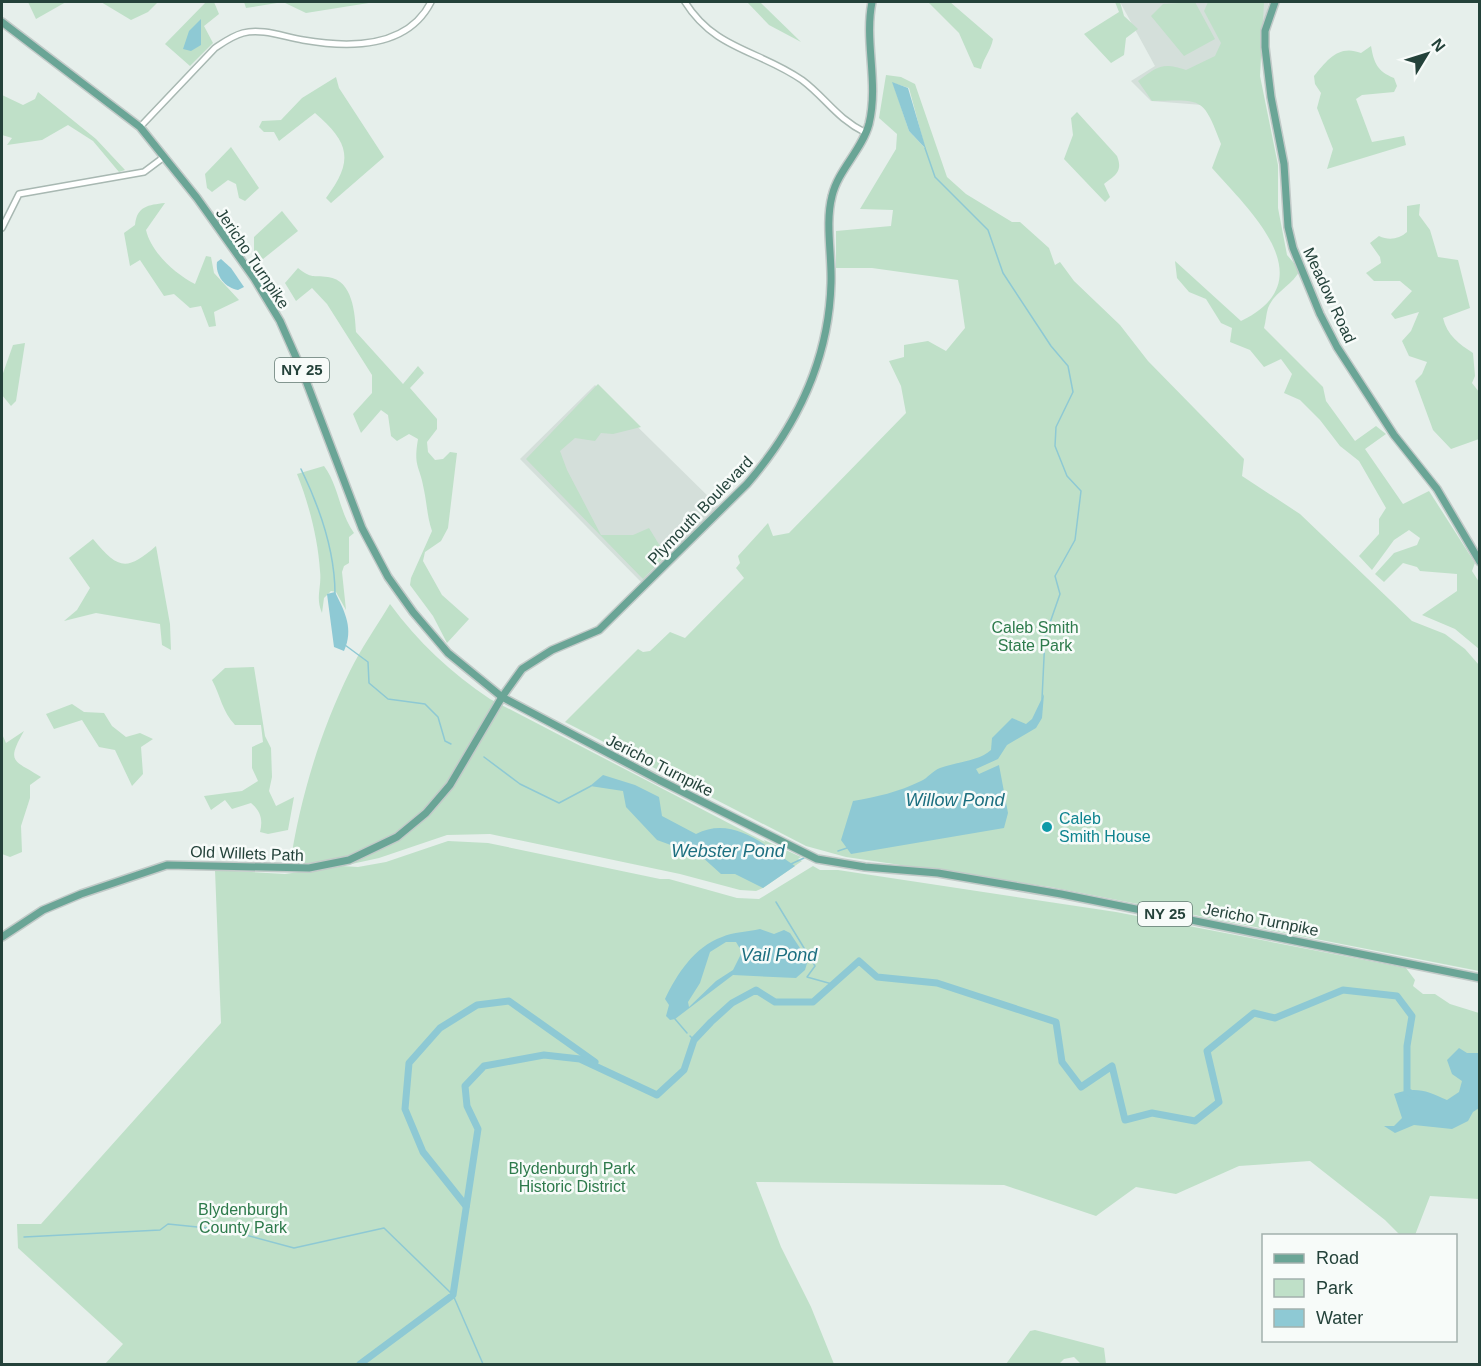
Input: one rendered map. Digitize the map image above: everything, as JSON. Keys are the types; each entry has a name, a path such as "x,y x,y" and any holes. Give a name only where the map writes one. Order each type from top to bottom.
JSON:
{"main road":[{"name":"Plymouth Boulevard","path":"502,697 516,676 529,664 599,630 625,607 747,484 789,428 810,385 826,331 831,286 831,197 838,179 866,133 873,97 868,24 872,2"},
{"name":"Meadow Road","path":"1275,2 1265,30 1265,47 1270,91 1284,164 1288,227 1293,248 1320,314 1338,347 1394,435 1437,489 1479,562"},
{"name":"NY 25","path":"2,21 140,127"},
{"name":"Jericho Turnpike","path":"140,127 246,266 280,321 303,372 362,528 388,577 412,612 448,653 502,697 787,846 817,859 865,867 938,873 1061,894 1479,978"},
{"name":"Old Willets Path","path":"2,937 52,906 167,865 309,868 349,860 380,847 411,827 438,801 502,697"}],"street":[{"path":"140,127 215,48 229,38 245,32 329,43 379,42 411,27 431,2"},
{"path":"685,2 693,15 710,32 802,81 842,119 866,133"},
{"path":"2,228 19,194 144,172 164,157"}],"shaded area":[{"path":"1120,2 1269,2 1260,38 1259,76 1266,110 1151,101 1131,81 1155,66"},
{"path":"595,385 719,507 643,584 520,459"}],"green space":[{"path":"28,2 66,2 36,19"},
{"path":"101,2 158,2 148,12 131,20"},
{"path":"206,2 214,2 219,14 204,26 213,43 190,66 165,44"},
{"path":"244,2 283,2 246,8"},
{"path":"283,2 375,2 306,13"},
{"path":"747,2 760,2 801,42 769,25"},
{"path":"928,2 950,2 993,39 981,69 974,67 959,33"},
{"path":"1115,2 1120,2 1124,16 1138,29 1126,38 1124,55 1111,63 1084,34 1119,12"},
{"path":"1195,2 1215,39 1184,56 1151,16 1163,4"},
{"path":"1208,2 1264,2 1260,76 1278,165 1278,208 1287,255 1300,270 1271,302 1264,328 1323,387 1326,401 1355,441 1376,426 1386,434 1365,449 1403,504 1429,491 1475,563 1472,571 1479,582 1479,649 1455,629 1422,615 1457,591 1457,574 1420,571 1417,567 1403,563 1384,582 1375,574 1394,553 1417,545 1420,538 1409,530 1394,540 1372,570 1359,556 1379,534 1379,519 1386,508 1359,461 1340,446 1320,420 1300,400 1284,393 1292,374 1281,359 1264,367 1250,350 1230,342 1232,328 1221,323 1206,299 1189,292 1177,278 1175,261 1241,321 1266,304 1278,286 1279,266 1273,245 1245,204 1212,168 1221,144 1210,117 1198,104 1191,102 1152,101 1138,81 1160,67 1171,66 1186,70 1215,56 1221,43 1204,11"},
{"path":"1371,46 1377,66 1394,78 1397,86 1394,92 1362,95 1356,99 1372,142 1404,136 1406,145 1327,169 1333,149 1317,108 1321,93 1315,84 1314,76 1334,55 1346,51 1361,53"},
{"name":"Caleb Smith State Park","path":"886,75 901,77 915,84 947,177 966,194 1012,222 1020,222 1049,248 1055,265 1060,262 1074,281 1120,325 1148,361 1244,459 1242,476 1300,514 1412,621 1445,634 1465,649 1479,665 1479,971 1051,887 846,857 806,846 565,722 638,649 643,652 650,651 670,632 685,638 744,578 736,568 740,563 738,556 768,523 773,536 789,533 906,413 901,386 889,361 904,357 904,345 928,341 946,351 965,328 958,280 872,268 836,268 836,231 891,226 893,210 860,209 896,149 897,134 879,118","holes":["893,83 909,88 925,148 909,131"]},
{"path":"336,77 339,88 384,157 331,203 326,198 341,173 344,153 341,143 327,124 315,113 279,141 274,132 264,132 259,127 262,121 281,120 302,98"},
{"path":"38,92 96,139 125,170 119,172 93,141 68,125 42,140 7,145 12,138 2,135 2,95 23,105 35,99"},
{"path":"1077,112 1119,161 1119,169 1104,184 1110,197 1105,202 1064,159 1073,135 1071,118"},
{"path":"231,147 259,188 245,201 239,198 236,184 228,180 212,192 207,188 205,174"},
{"path":"165,203 146,230 158,254 172,268 195,284 206,256 211,257 214,273 239,300 214,312 216,326 209,327 201,306 190,308 174,294 164,296 140,260 130,266 124,233 135,225 141,210"},
{"path":"1420,204 1419,215 1430,230 1438,257 1458,260 1470,308 1443,318 1454,338 1473,353 1475,376 1472,383 1479,392 1479,439 1451,449 1433,430 1415,381 1422,374 1427,362 1409,356 1402,341 1411,331 1419,312 1395,319 1391,314 1412,291 1400,281 1374,281 1366,273 1381,263 1380,257 1370,243 1379,236 1394,239 1407,232 1407,206"},
{"path":"282,211 298,231 263,259 254,253 254,237"},
{"path":"298,268 309,275 336,279 343,284 351,299 356,332 403,384 418,366 424,373 410,388 437,419 437,429 427,442 428,452 435,460 443,459 450,452 457,453 448,528 441,541 425,552 423,561 442,595 469,619 447,643 433,616 410,585 432,531 417,461 418,439 409,434 397,441 391,436 388,415 381,410 361,433 353,414 372,393 372,375 327,304 312,288 296,301 285,283"},
{"path":"25,343 16,401 11,406 2,395 2,376 13,345"},
{"path":"598,384 641,427 613,434 601,433 595,441 575,438 560,451 567,470 601,535 633,535 649,528 660,546 678,543 643,579 526,459"},
{"path":"324,466 354,533 349,537 349,563 344,566 342,572 346,610 336,592 331,591 324,598 322,613 319,602 320,577 315,534 297,474"},
{"path":"93,539 109,556 123,564 137,560 156,546 170,624 171,650 162,645 160,624 96,613 64,621 77,610 90,588 69,558"},
{"path":"390,604 436,656 490,699 765,842 764,840 801,857 798,859 802,861 756,891 740,890 680,874 490,834 447,835 379,858 347,865 290,865 305,790 329,718 354,662"},
{"path":"254,667 265,736 271,748 272,777 269,791 276,806 294,797 288,830 268,834 260,832 260,816 251,803 232,809 225,800 211,810 204,796 242,791 258,781 252,768 252,747 263,742 261,725 235,725 224,709 212,680 225,668"},
{"path":"72,704 84,712 104,713 112,726 126,737 140,733 153,739 141,747 143,774 132,786 115,750 99,747 82,720 54,729 46,714"},
{"path":"24,731 14,756 19,764 41,777 30,785 30,798 21,826 22,852 10,857 2,854 2,734 6,743"},
{"path":"448,841 488,843 669,879 737,898 759,899 813,866 820,870 838,870 1116,912 1406,968 1415,980 1413,986 1423,994 1435,994 1450,1004 1479,1013 1479,1199 1430,1196 1415,1234 1399,1234 1385,1220 1310,1161 1239,1166 1176,1194 1136,1187 1096,1216 1004,1185 756,1182 781,1247 811,1307 834,1364 105,1364 123,1344 18,1248 17,1224 41,1224 221,1023 215,870 285,874 386,862"},
{"path":"1035,1330 1104,1348 1106,1364 1081,1364 1074,1357 1064,1359 1059,1364 1006,1364 1030,1331"}],"water":[{"path":"201,19 201,45 191,51 183,49 189,31"},
{"path":"892,82 908,88 926,149 909,131"},
{"path":"221,259 231,268 244,287 238,290 233,289 222,280 217,267 217,262"},
{"path":"335,592 347,621 348,635 344,651 334,647 327,594"},
{"name":"Willow Pond","path":"1044,694 1042,718 1036,728 1007,745 998,759 976,769 979,774 999,765 1008,813 1004,828 851,854 841,840 853,801 904,788 923,780 940,768 986,754 991,750 992,738 1012,718 1026,724 1032,719"},
{"name":"Webster Pond","path":"603,775 635,785 659,797 662,816 696,834 710,829 723,828 736,831 761,842 795,866 763,888 735,874 721,874 701,856 657,840 626,807 623,791 590,786"},
{"name":"Vail Pond","path":"760,929 774,934 784,930 790,933 808,960 805,970 796,978 733,975 675,1019 670,1020 666,1016 669,1005 665,999 681,971 695,954 722,937","holes":["726,942 736,942 742,952 733,970 716,981 689,1007 688,1002 700,983 710,952"]},
{"path":"1459,1048 1467,1053 1479,1053 1479,1108 1473,1112 1468,1121 1452,1129 1414,1125 1395,1133 1384,1126 1394,1126 1402,1118 1394,1094 1415,1090 1447,1100 1459,1092 1462,1081 1452,1074 1447,1060"}],"waterway":[{"path":"925,148 935,177 988,230 1003,273 1051,346 1068,366 1073,392 1056,427 1055,446 1067,476 1081,491 1075,540 1055,576 1060,594 1045,637 1042,699"},
{"path":"301,469 325,530 332,561 335,594"},
{"path":"345,645 368,662 369,683 388,699 425,704 438,717 445,741 451,744"},
{"path":"484,757 520,784 559,803 591,786"},
{"path":"838,851 847,848"},
{"path":"791,864 804,858"},
{"path":"776,902 815,966 807,977 832,984"},
{"path":"360,1364 453,1295 478,1129 467,1106 465,1086 484,1066 544,1055 580,1059 657,1095 684,1070 694,1040 732,1003 756,990 775,1002 813,1002 859,961 877,977 937,983 1056,1022 1062,1062 1081,1087 1112,1066 1125,1120 1152,1113 1195,1121 1219,1102 1207,1051 1254,1013 1275,1018 1343,990 1397,996 1412,1016 1407,1046 1407,1091 1412,1094"},
{"path":"466,1206 423,1152 405,1109 409,1063 440,1028 477,1005 509,1001 595,1062"},
{"path":"675,1019 687,1033"},
{"path":"690,1036 694,1040"},
{"path":"24,1237 160,1230 168,1224 227,1230 294,1248 384,1228 453,1295 483,1364"}],"place":[{"name":"Caleb Smith House","path":"1047,827"}],"park label":[{"name":"Blydenburgh Park Historic District","path":"572,1177"},
{"name":"Blydenburgh County Park","path":"243,1218"}]}
